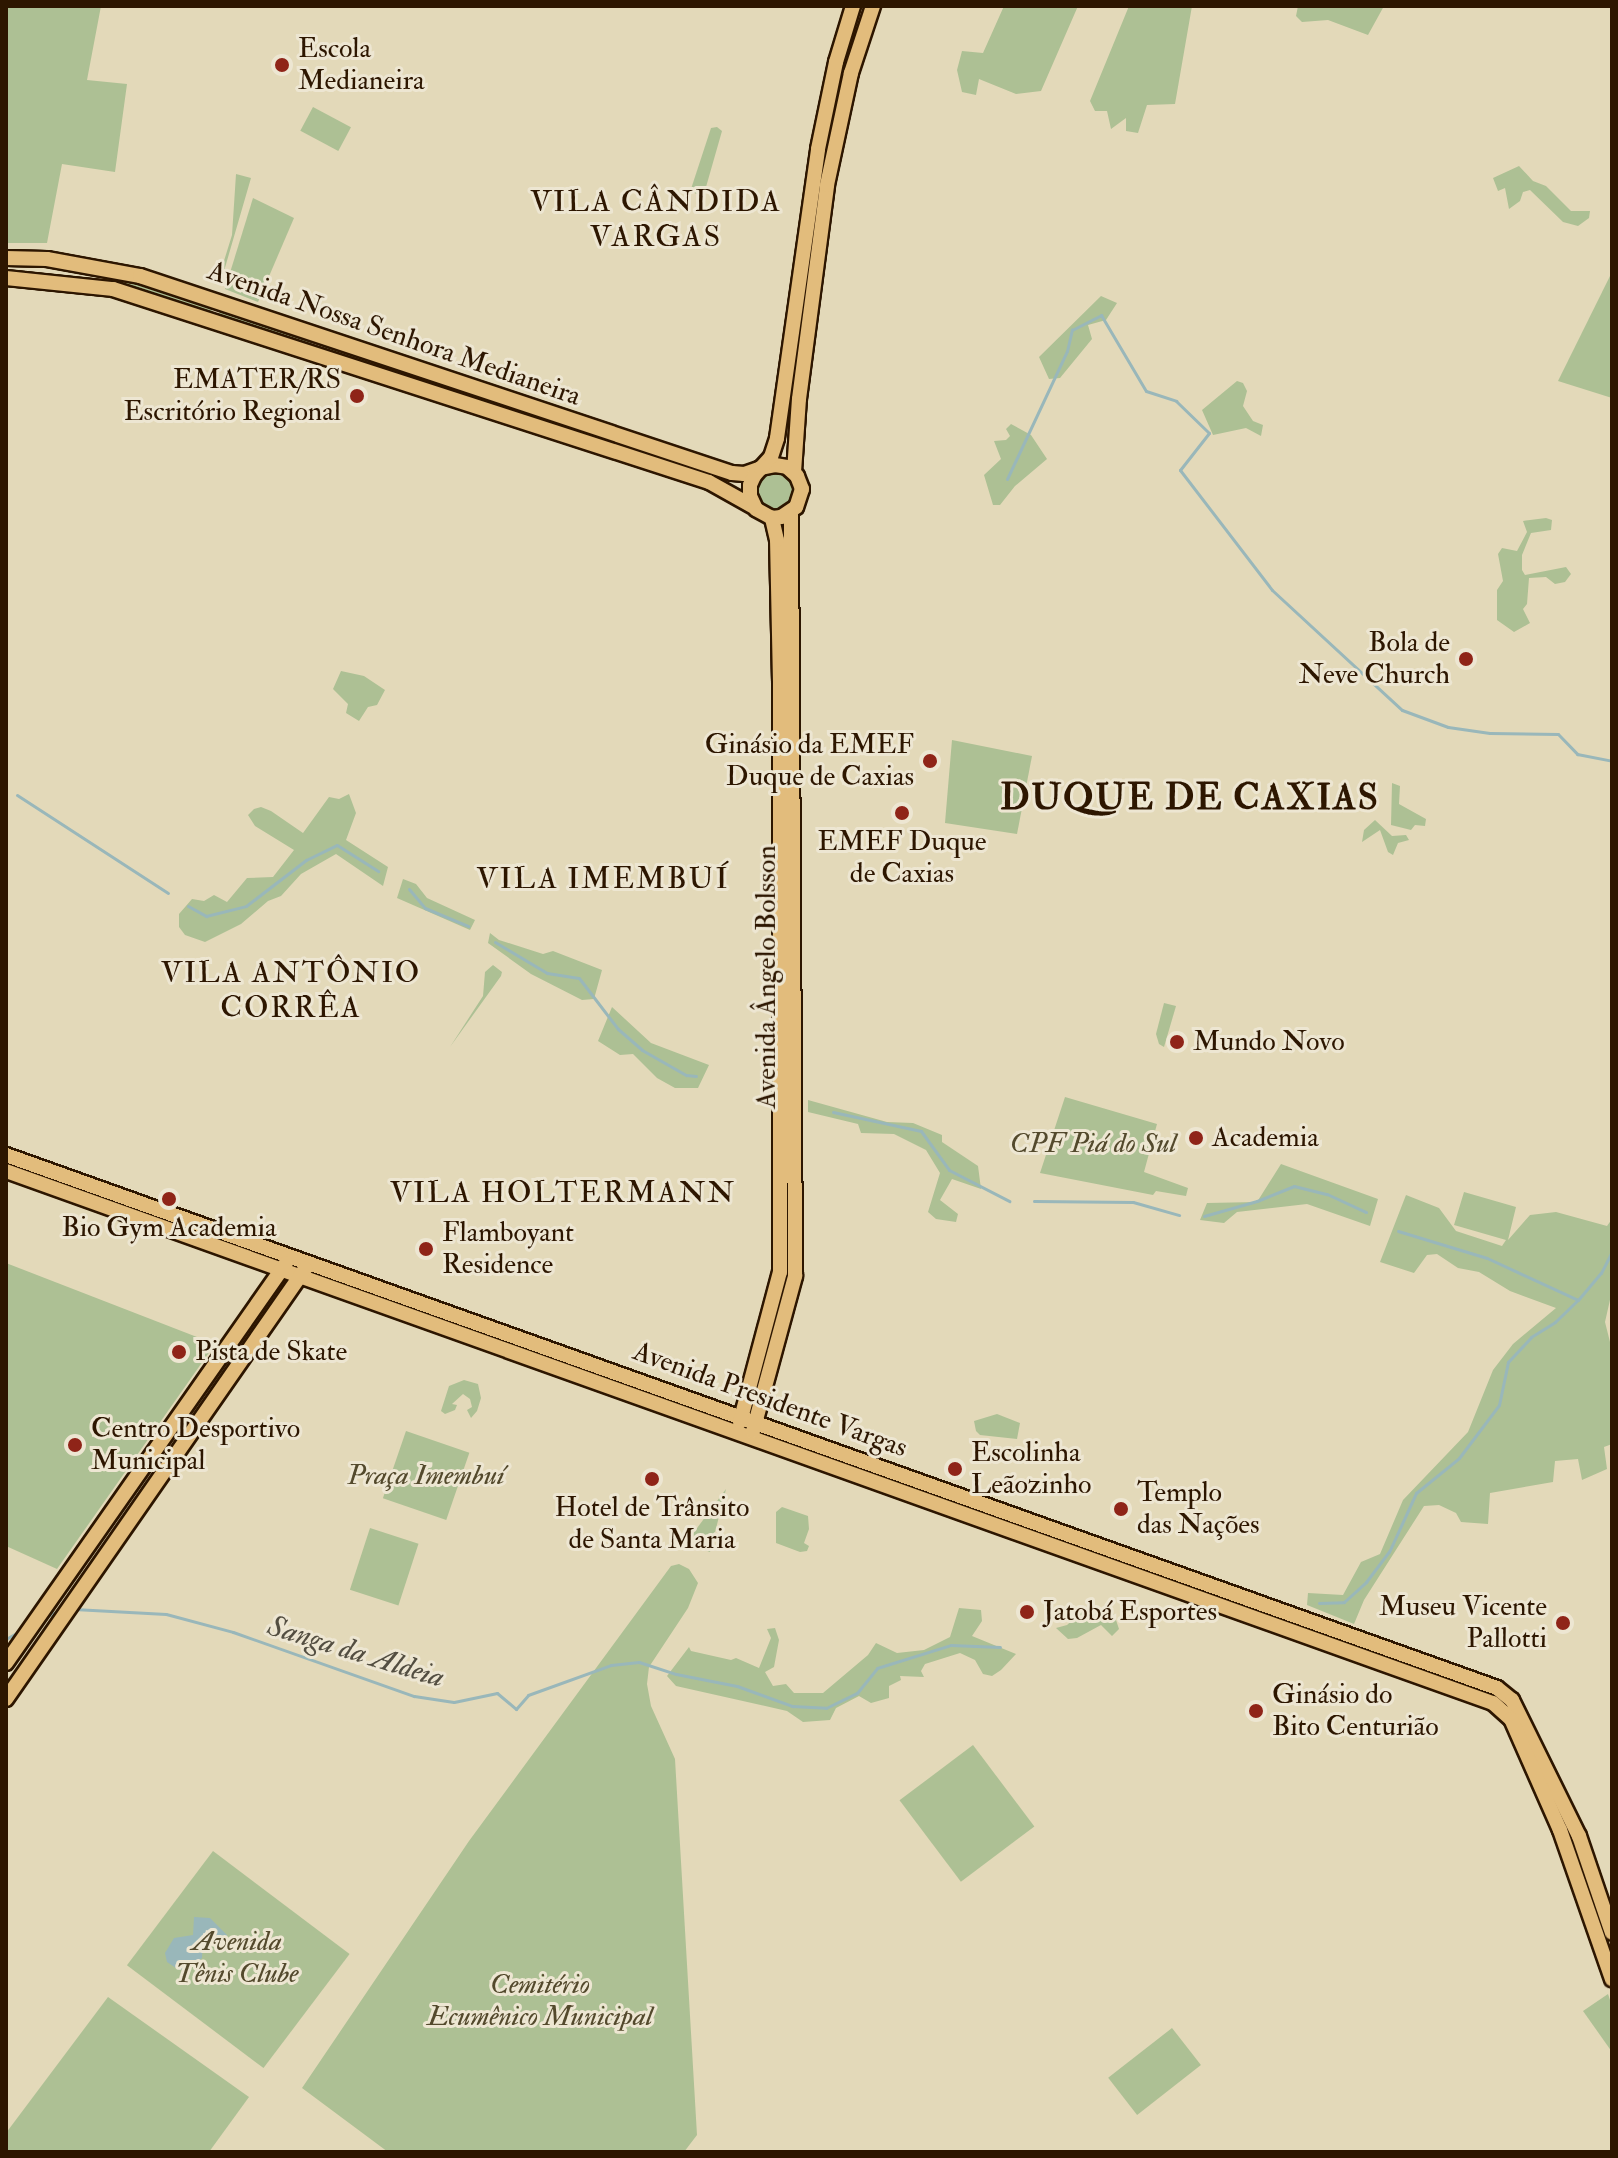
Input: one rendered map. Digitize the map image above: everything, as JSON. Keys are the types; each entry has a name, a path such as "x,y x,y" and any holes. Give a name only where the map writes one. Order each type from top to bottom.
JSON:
{"main road":[{"path":"853,6 836,62 813,174 777,438 771,457 750,485 754,507 772,518 791,512 800,500 802,489 794,472 799,399 827,185 851,73 873,6"},
{"name":"Avenida Nossa Senhora Medianeira","path":"6,258 47,259 115,269 732,473 744,474 761,468"},
{"path":"113,289 115,269"},
{"name":"Avenida Nossa Senhora Medianeira","path":"6,278 113,289 709,482 754,507"},
{"path":"605,450 610,434"},
{"path":"761,468 779,465 794,472"},
{"name":"Avenida Ângelo Bolsson","path":"747,1426 780,1272 791,512"},
{"name":"Avenida Ângelo Bolsson","path":"772,518 777,540 787,682"},
{"name":"Avenida Presidente Vargas","path":"6,1155 290,1257 1472,1695 1508,1705"},
{"name":"Avenida Presidente Vargas","path":"6,1171 281,1270 747,1426"},
{"path":"6,1663 290,1257"},
{"path":"6,1699 309,1264"},
{"path":"112,1511 129,1522"},
{"path":"1508,1705 1579,1836 1612,1933"},
{"path":"1508,1705 1560,1830 1612,1979"}],"green space":[{"path":"6,6 101,6 87,80 127,84 115,172 62,164 47,243 6,243"},
{"path":"1004,6 1078,6 1041,91 1016,94 979,79 976,95 962,92 957,70 962,51 983,53"},
{"path":"1129,6 1192,6 1175,104 1147,105 1138,133 1126,131 1126,118 1111,129 1107,111 1095,111 1090,101"},
{"path":"1298,6 1384,6 1368,35 1328,20 1302,22 1296,16"},
{"path":"313,107 351,127 338,151 300,131"},
{"path":"717,127 722,131 704,194 696,194 691,189 711,128"},
{"path":"1519,166 1533,181 1546,186 1571,211 1590,211 1589,218 1578,226 1563,222 1530,190 1523,192 1520,201 1509,209 1505,188 1498,191 1493,178"},
{"path":"236,174 251,178 222,278 219,277 232,235"},
{"path":"253,198 294,218 258,302 225,289"},
{"path":"1612,272 1612,398 1558,381"},
{"path":"121,279 213,307 211,313 119,285"},
{"path":"1101,296 1117,303 1106,320 1088,325 1092,339 1060,378 1049,379 1039,357"},
{"path":"220,310 312,343 308,346 218,316"},
{"path":"326,345 489,401 487,407 325,351 322,348"},
{"path":"1237,381 1243,383 1247,391 1243,406 1253,421 1263,425 1261,436 1246,428 1213,435 1202,410"},
{"path":"1011,424 1031,435 1047,459 1015,486 1000,505 993,505 984,475 1001,459 994,441 1006,440 1010,436 1006,429"},
{"path":"775,472 788,478 794,491 788,504 775,510 762,504 756,491 762,478"},
{"path":"1552,520 1551,530 1531,533 1522,555 1522,570 1525,575 1566,567 1571,574 1565,582 1555,584 1546,577 1529,578 1527,604 1523,609 1530,623 1514,632 1497,620 1497,590 1503,581 1498,554 1502,548 1517,551 1527,532 1523,521"},
{"path":"341,671 364,676 385,690 377,705 368,707 359,721 346,713 348,704 333,689"},
{"path":"952,740 1032,756 1017,834 945,823"},
{"path":"1392,783 1400,786 1399,804 1426,819 1425,826 1415,825 1411,830 1391,825"},
{"path":"349,794 356,813 346,840 388,867 383,886 336,854 301,874 281,896 268,901 241,924 205,942 185,935 179,927 179,914 192,899 204,901 214,895 227,902 247,878 273,877 294,850 255,826 248,815 254,809 261,807 271,811 303,833 329,797 339,799"},
{"path":"1375,820 1392,836 1406,835 1409,840 1398,843 1393,855 1388,852 1380,830 1362,842 1364,830"},
{"path":"403,879 416,884 427,898 475,920 470,930 397,898"},
{"path":"490,933 499,940 543,954 553,951 602,970 594,999 582,1000 531,974 488,943"},
{"path":"493,965 502,972 501,976 450,1047 483,996 485,972"},
{"path":"1164,1003 1176,1006 1164,1047 1159,1044 1156,1034"},
{"path":"612,1007 651,1043 709,1065 698,1088 675,1088 657,1078 633,1054 620,1055 598,1041"},
{"name":"CPF Piá do Sul","path":"1065,1097 1157,1124 1144,1172 1188,1188 1186,1196 1156,1191 1153,1195 1040,1173"},
{"path":"808,1100 887,1122 913,1123 942,1135 942,1142 978,1166 981,1189 952,1179 940,1200 958,1214 956,1222 936,1219 928,1212 940,1173 926,1150 894,1134 861,1133 858,1124 808,1112"},
{"path":"1281,1164 1378,1199 1370,1226 1307,1204 1237,1212 1224,1223 1200,1220 1207,1203 1257,1202"},
{"path":"1464,1192 1516,1207 1508,1240 1530,1215 1556,1212 1607,1226 1612,1219 1612,1291 1605,1322 1612,1350 1612,1444 1604,1447 1607,1469 1582,1480 1578,1459 1555,1461 1553,1482 1490,1493 1488,1524 1461,1522 1456,1513 1439,1505 1424,1506 1364,1600 1354,1624 1307,1605 1308,1593 1343,1595 1361,1562 1380,1554 1403,1500 1468,1432 1493,1370 1513,1344 1556,1308 1510,1291 1479,1272 1458,1268 1437,1254 1427,1255 1414,1273 1380,1262 1406,1195 1439,1208 1456,1231 1502,1246 1506,1240 1454,1225"},
{"name":"Centro Desportivo Municipal","path":"6,1263 215,1344 57,1569 6,1546"},
{"path":"464,1380 478,1384 481,1398 477,1411 471,1418 467,1410 472,1407 470,1399 463,1394 452,1404 457,1405 455,1410 445,1414 441,1411 449,1386"},
{"path":"997,1414 1020,1423 1017,1439 980,1435 976,1431 974,1421"},
{"name":"Praça Imembuí","path":"406,1431 469,1453 446,1520 383,1498"},
{"path":"726,1489 710,1552 686,1543"},
{"path":"782,1507 808,1516 809,1529 804,1543 809,1546 807,1551 800,1552 776,1543 776,1512"},
{"path":"370,1528 419,1544 398,1606 350,1590"},
{"name":"Cemitério Ecumênico Municipal","path":"679,1564 689,1569 698,1583 688,1608 649,1667 647,1684 651,1706 675,1759 697,2135 684,2152 388,2152 302,2088 469,1841 671,1566"},
{"path":"1090,1604 1114,1614 1119,1629 1112,1636 1101,1625 1077,1638 1068,1639 1056,1628 1067,1625"},
{"path":"959,1608 981,1610 982,1621 972,1636 1016,1654 1001,1670 992,1676 983,1674 975,1660 960,1653 925,1664 921,1671 924,1677 900,1676 901,1680 889,1686 889,1698 871,1703 859,1696 836,1708 830,1720 803,1722 787,1711 676,1686 667,1676 689,1647 691,1651 731,1660 736,1658 759,1668 771,1638 767,1629 775,1628 779,1640 774,1667 765,1672 773,1686 786,1684 794,1693 823,1693 868,1655 876,1643 897,1653 924,1650 950,1637"},
{"path":"973,1745 1034,1826 961,1882 900,1800"},
{"name":"Avenida Tênis Clube","path":"213,1851 350,1954 264,2068 127,1965"},
{"path":"1608,1994 1612,2006 1612,2052 1583,2011"},
{"name":"Avenida Tênis Clube","path":"108,1997 249,2097 209,2152 6,2152 6,2133"},
{"path":"1172,2028 1201,2065 1137,2115 1108,2078"}],"water":[{"path":"194,1917 210,1918 227,1935 227,1939 216,1945 203,1940 202,1958 190,1968 179,1970 167,1962 165,1953 174,1938 193,1935"}],"waterway":[{"path":"1007,479 1067,351 1072,330 1101,315 1146,391 1176,401 1209,433 1180,470 1272,590 1402,710 1448,727 1490,733 1558,734 1577,754 1612,761"},
{"path":"17,795 168,893"},
{"path":"188,906 206,916 246,906 306,860 337,845 378,871"},
{"path":"409,889 425,908 468,926"},
{"path":"495,942 547,973 579,978 618,1029 642,1050 686,1075 696,1076"},
{"path":"833,1112 921,1131 949,1170 1009,1201"},
{"path":"1204,1216 1257,1201 1294,1186 1327,1194 1366,1212"},
{"path":"1034,1201 1133,1202 1179,1215"},
{"path":"1398,1231 1487,1258 1578,1300"},
{"path":"1319,1603 1344,1602 1366,1582 1389,1552 1416,1493 1459,1458 1499,1405 1508,1362 1531,1337 1555,1322 1578,1300 1601,1273 1612,1251"},
{"name":"Sanga da Aldeia","path":"44,1618 62,1609"},
{"name":"Sanga da Aldeia","path":"74,1609 166,1614 233,1632 414,1696 454,1702 497,1693 516,1709 528,1695 611,1665 639,1662 676,1674 737,1686 792,1706 826,1708 857,1693 877,1668 951,1645 1000,1647"},
{"name":"Sanga da Aldeia","path":"6,1639 20,1631"}],"place":[{"name":"Escola Medianeira","path":"282,65"},
{"name":"EMATER/RS Escritório Regional","path":"357,396"},
{"name":"Bola de Neve Church","path":"1466,659"},
{"name":"Ginásio da EMEF Duque de Caxias","path":"930,761"},
{"name":"EMEF Duque de Caxias","path":"902,813"},
{"name":"Mundo Novo","path":"1177,1042"},
{"name":"Academia","path":"1196,1138"},
{"name":"Bio Gym Academia","path":"169,1199"},
{"name":"Flamboyant Residence","path":"426,1249"},
{"name":"Pista de Skate","path":"179,1352"},
{"name":"Centro Desportivo Municipal","path":"75,1445"},
{"name":"Escolinha Leãozinho","path":"955,1469"},
{"name":"Hotel de Trânsito de Santa Maria","path":"652,1479"},
{"name":"Templo das Nações","path":"1121,1509"},
{"name":"Jatobá Esportes","path":"1027,1612"},
{"name":"Museu Vicente Pallotti","path":"1563,1623"},
{"name":"Ginásio do Bito Centurião","path":"1256,1711"}],"district":[{"name":"VILA CÂNDIDA VARGAS","path":"656,219"},
{"name":"DUQUE DE CAXIAS","path":"1190,798"},
{"name":"VILA IMEMBUÍ","path":"603,879"},
{"name":"VILA ANTÔNIO CORRÊA","path":"291,990"},
{"name":"VILA HOLTERMANN","path":"563,1193"}]}
